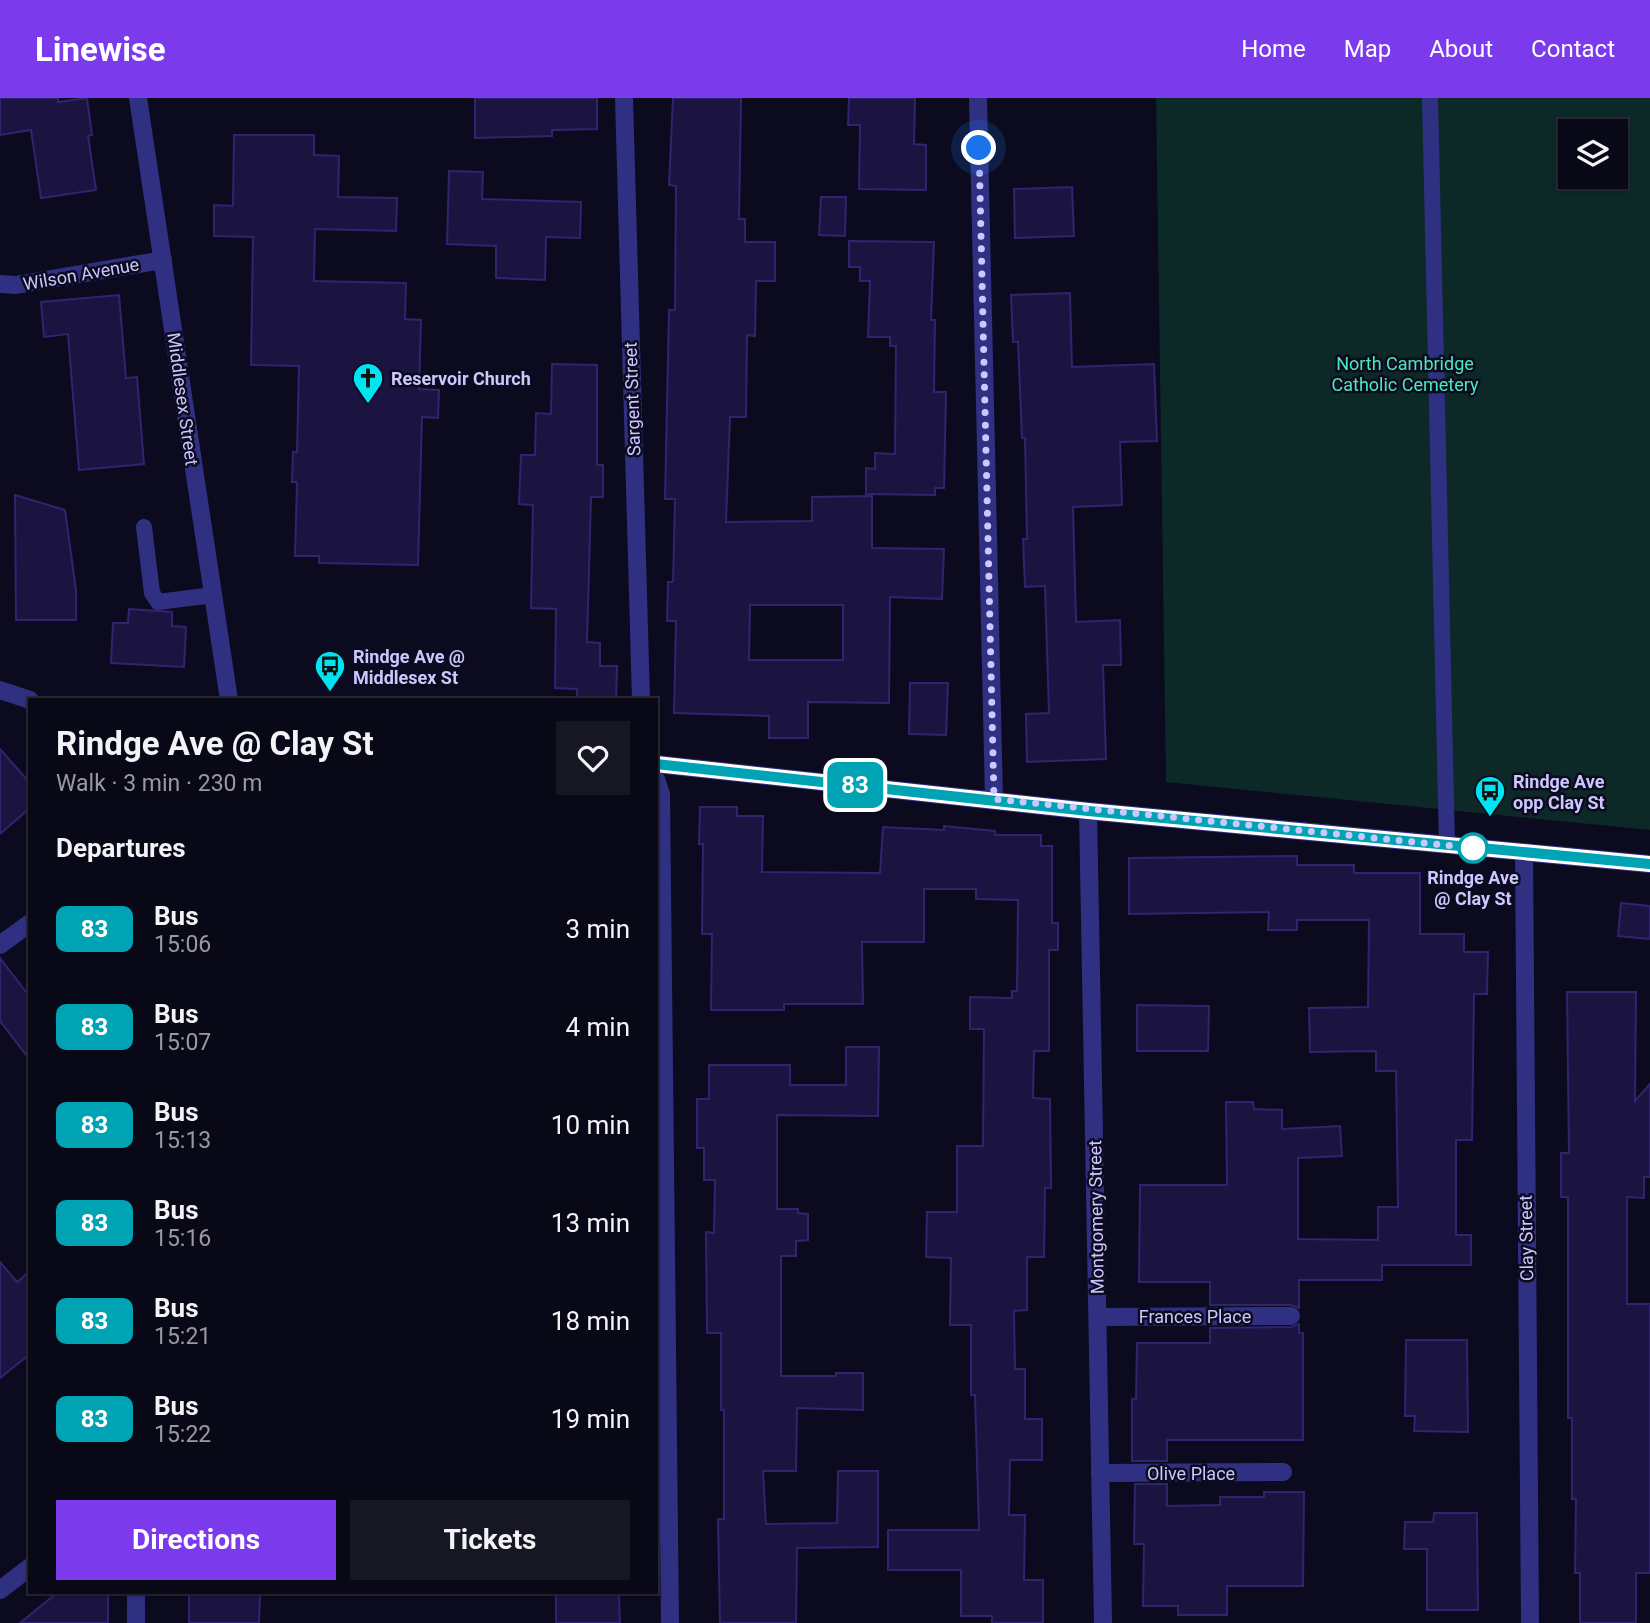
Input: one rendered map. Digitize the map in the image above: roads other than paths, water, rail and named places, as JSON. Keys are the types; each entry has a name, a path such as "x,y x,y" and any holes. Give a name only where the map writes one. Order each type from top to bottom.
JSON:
{"street":[{"name":"Middlesex Street","path":"138,98 229,698"},
{"name":"Sargent Street","path":"624,98 641,698"},
{"path":"978,98 994,799"},
{"name":"Wilson Avenue","path":"0,284 16,285 163,260"},
{"path":"0,690 28,699"},
{"path":"658,764 1088,811 1650,864"},
{"path":"658,785 661,794 670,1623"},
{"name":"Montgomery Street","path":"1088,811 1102,1623"},
{"name":"Clay Street","path":"1524,853 1530,1623"},
{"path":"0,945 28,924"},
{"name":"Frances Place","path":"1098,1317 1291,1316"},
{"name":"Olive Place","path":"1100,1473 1283,1472"},
{"path":"0,1590 28,1569"},
{"path":"136,1594 136,1623"}],"lane":[{"path":"1430,98 1447,845"},
{"path":"144,527 152,593 158,602 213,595"}],"place":[{"name":"Reservoir Church","path":"368,405"},
{"name":"Rindge Ave @ Middlesex St","path":"330,693"},
{"name":"Rindge Ave opp Clay St","path":"1490,818"},
{"name":"Rindge Ave @ Clay St","path":"1473,848"}],"park label":[{"name":"North Cambridge Catholic Cemetery","path":"1405,373"}]}
